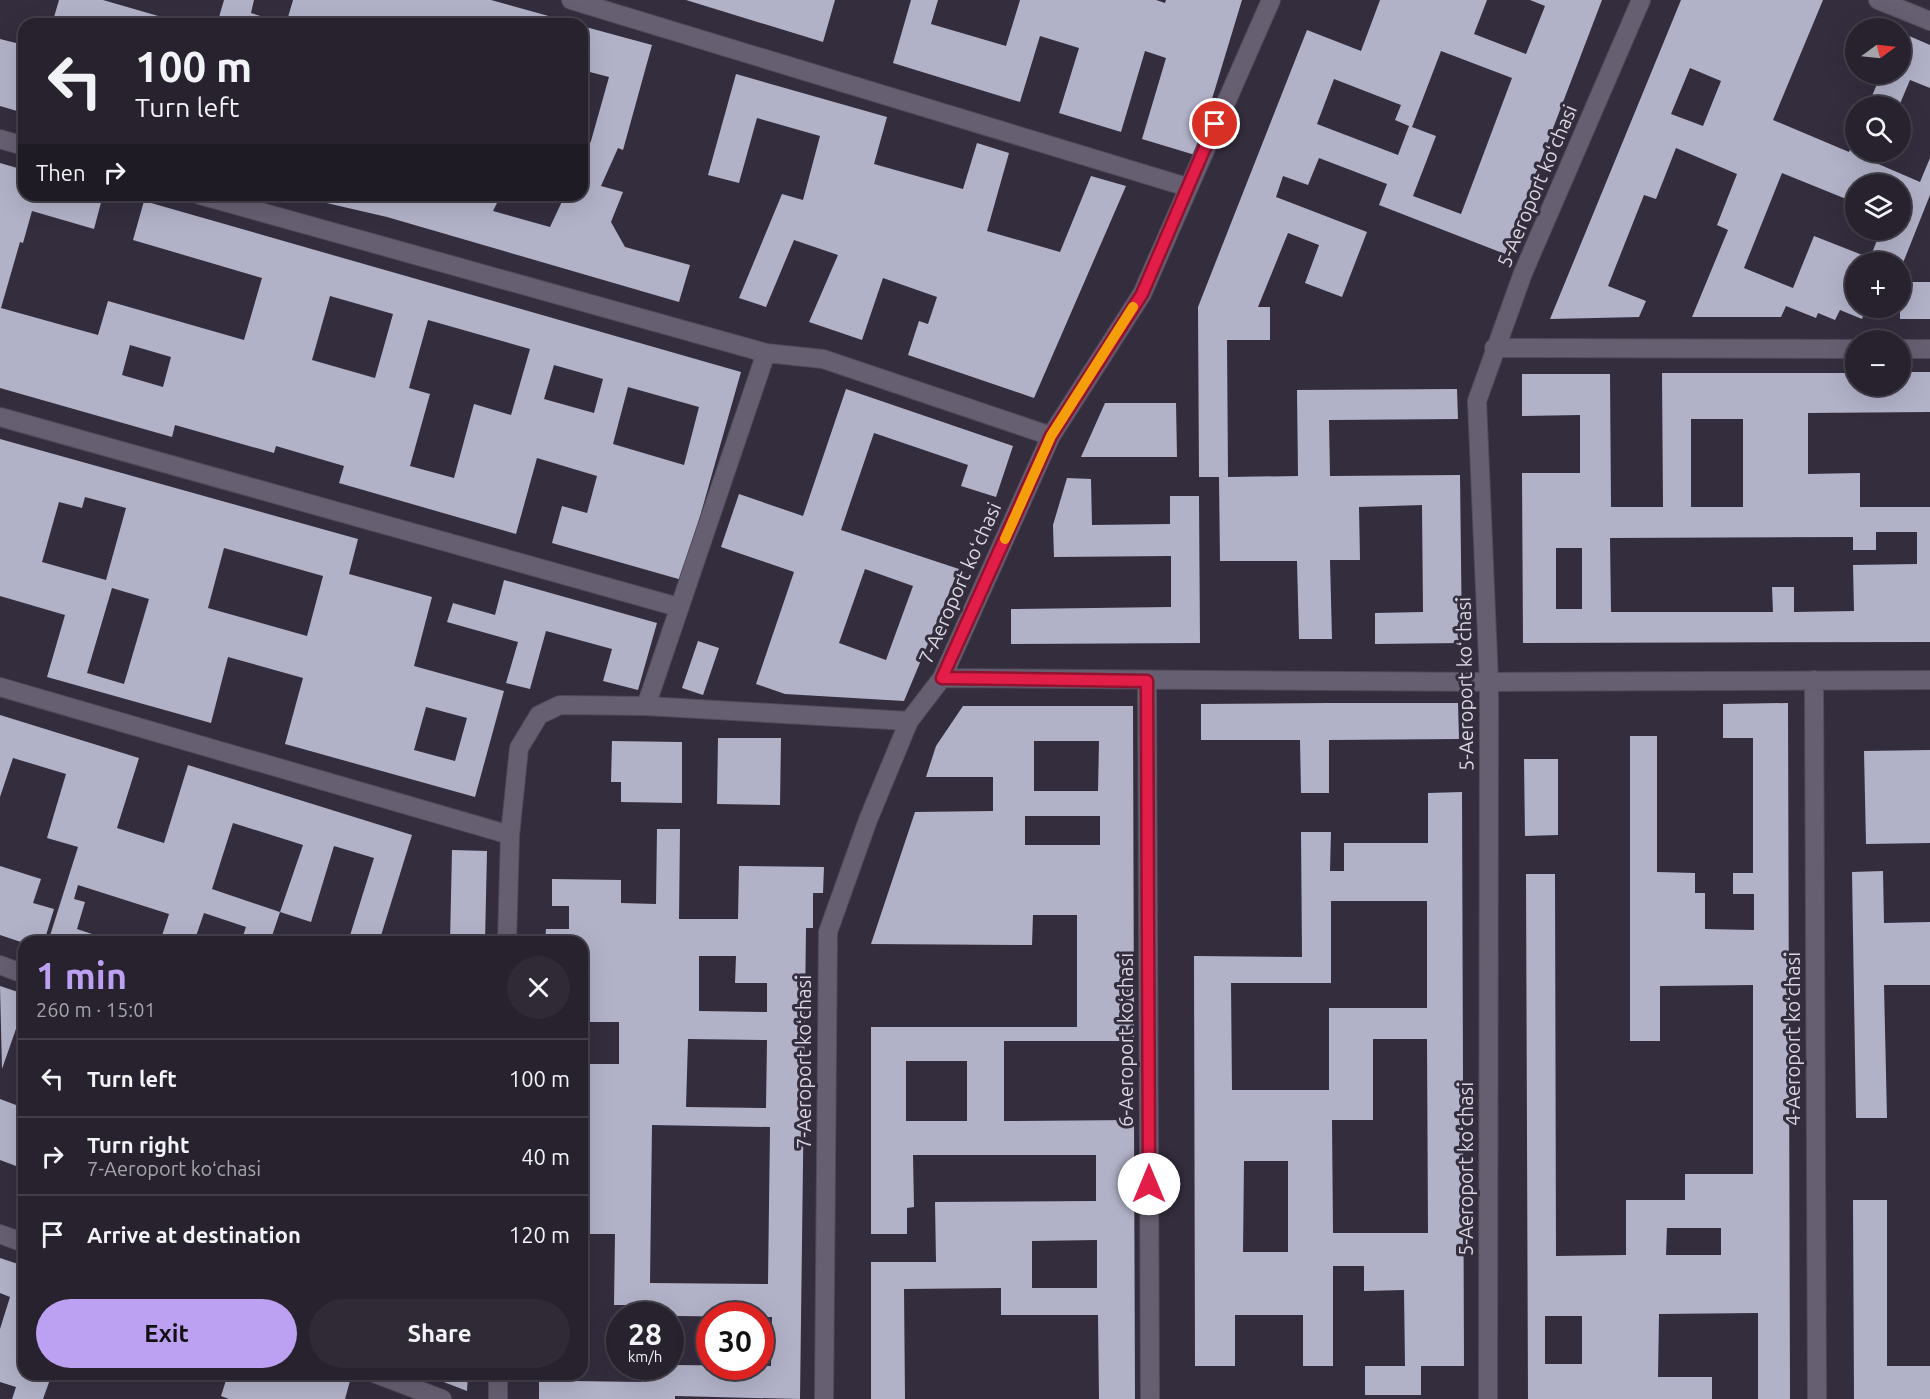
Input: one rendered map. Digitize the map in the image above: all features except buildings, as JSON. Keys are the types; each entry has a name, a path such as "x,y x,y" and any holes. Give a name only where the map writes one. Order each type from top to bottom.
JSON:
{"street":[{"path":"571,0 1187,186"},
{"name":"7-Aeroport koʻchasi","path":"824,1399 828,932 868,820 909,721 942,678 1051,436 1142,294 1187,186 1271,0"},
{"name":"5-Aeroport koʻchasi","path":"1488,1399 1489,682 1477,401 1494,348 1523,273 1641,0"},
{"path":"1878,0 1930,21"},
{"path":"0,140 18,144"},
{"path":"222,201 766,352 823,359 1051,436"},
{"path":"1494,348 1845,349"},
{"path":"1911,349 1930,350"},
{"path":"646,706 766,352"},
{"path":"0,417 678,607"},
{"path":"942,678 1489,682 1930,680"},
{"name":"4-Aeroport koʻchasi","path":"1814,680 1817,1399"},
{"name":"6-Aeroport koʻchasi","path":"1147,681 1150,1399"},
{"path":"0,687 510,835"},
{"path":"507,936 510,835 519,748 539,715 560,705 646,706 909,721"},
{"path":"0,965 18,972"},
{"path":"0,1234 18,1241"},
{"path":"391,1380 442,1399"},
{"path":"498,1380 498,1399"}],"slow traffic":[{"path":"1005,539 1051,436 1133,307"}],"route":[{"path":"1149,1184 1147,681 942,678 1051,436 1142,294 1215,124"}]}
